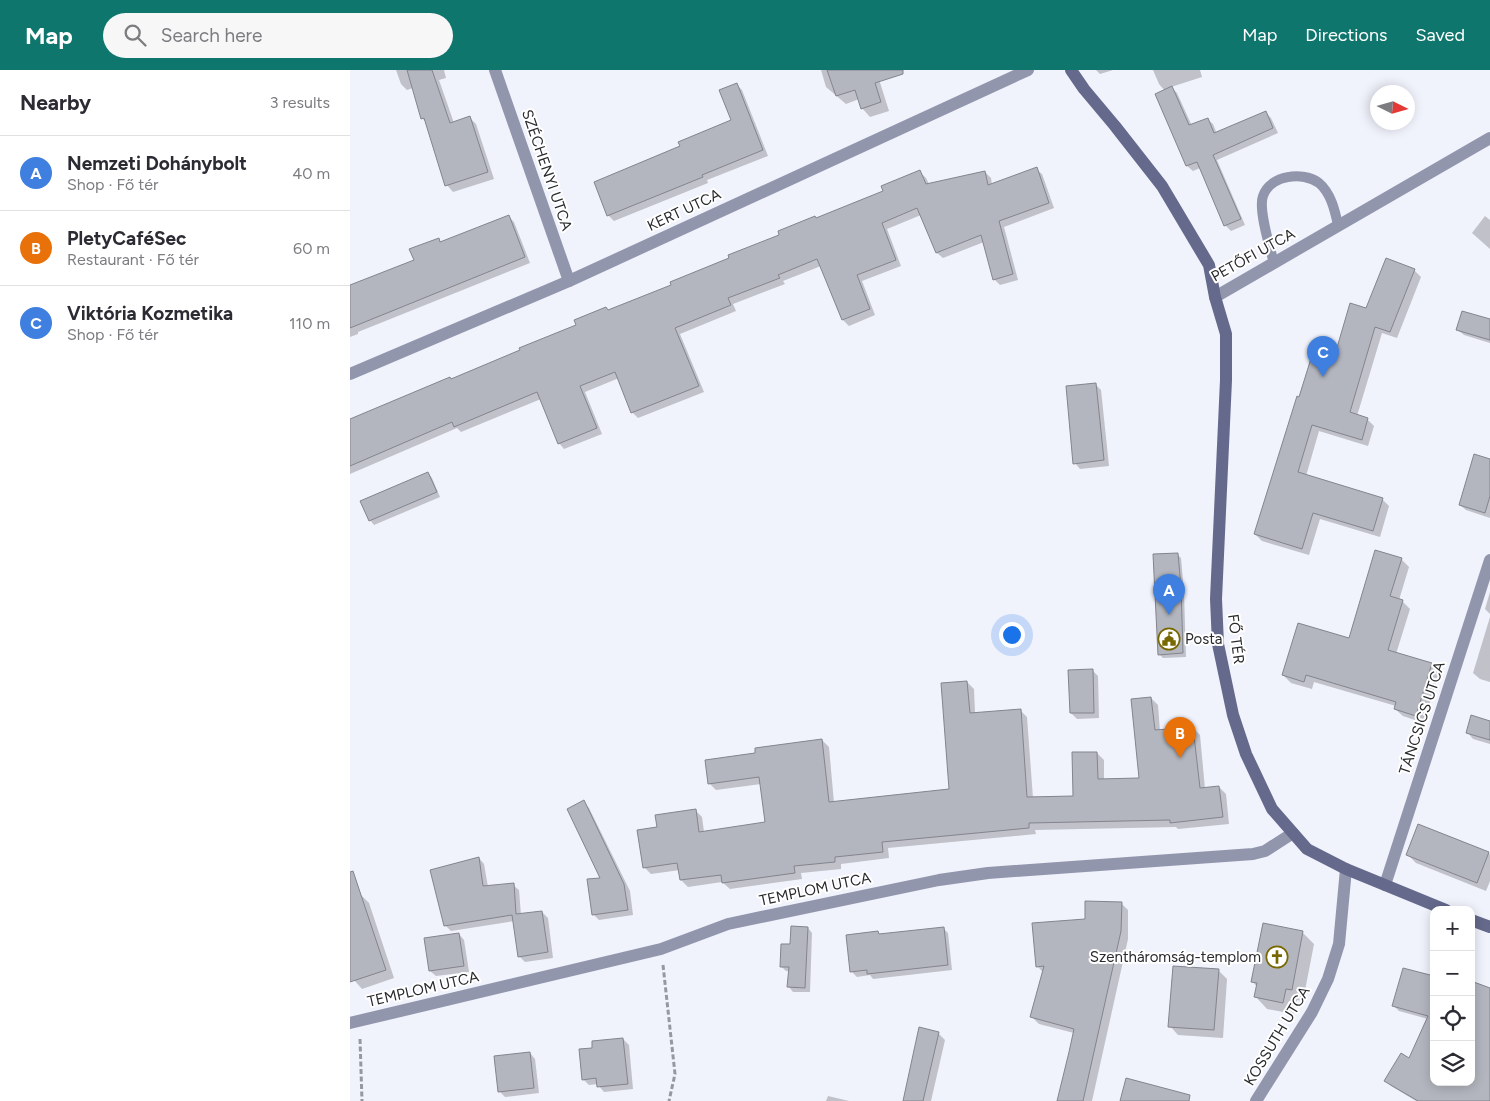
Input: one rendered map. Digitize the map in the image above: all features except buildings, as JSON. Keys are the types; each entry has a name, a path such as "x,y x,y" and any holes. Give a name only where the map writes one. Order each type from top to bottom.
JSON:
{"main road":[{"name":"PETŐFI UTCA","path":"1071,70 1162,186 1209,265 1215,296"},
{"name":"FŐ TÉR","path":"1215,296 1226,334 1226,380 1216,599 1218,644 1233,715 1246,754 1272,808 1307,849 1346,870 1436,906"},
{"path":"1475,921 1490,927"}],"street":[{"name":"SZÉCHENYI UTCA","path":"495,70 569,281"},
{"name":"KERT UTCA","path":"350,374 569,281 1028,70"},
{"name":"PETŐFI UTCA","path":"1215,296 1490,138"},
{"name":"TÁNCSICS UTCA","path":"1385,886 1490,560"},
{"name":"TEMPLOM UTCA","path":"354,1022 661,949 728,924 939,880 988,873 1252,854 1265,851 1293,833"},
{"name":"KOSSUTH UTCA","path":"1256,1101 1312,1012 1328,979 1339,944 1346,870"}],"lane":[{"path":"1274,263 1261,207 1263,195 1272,184 1282,178 1308,177 1320,184 1328,194 1338,225"}],"path":[{"path":"661,949 675,1074 669,1101"},
{"path":"354,1022 362,1101"}],"place":[{"name":"Viktória Kozmetika","path":"1323,377"},
{"name":"Nemzeti Dohánybolt","path":"1169,615"},
{"name":"Posta","path":"1169,639"},
{"name":"PletyCaféSec","path":"1180,758"},
{"name":"Szentháromság-templom","path":"1277,957"}]}
